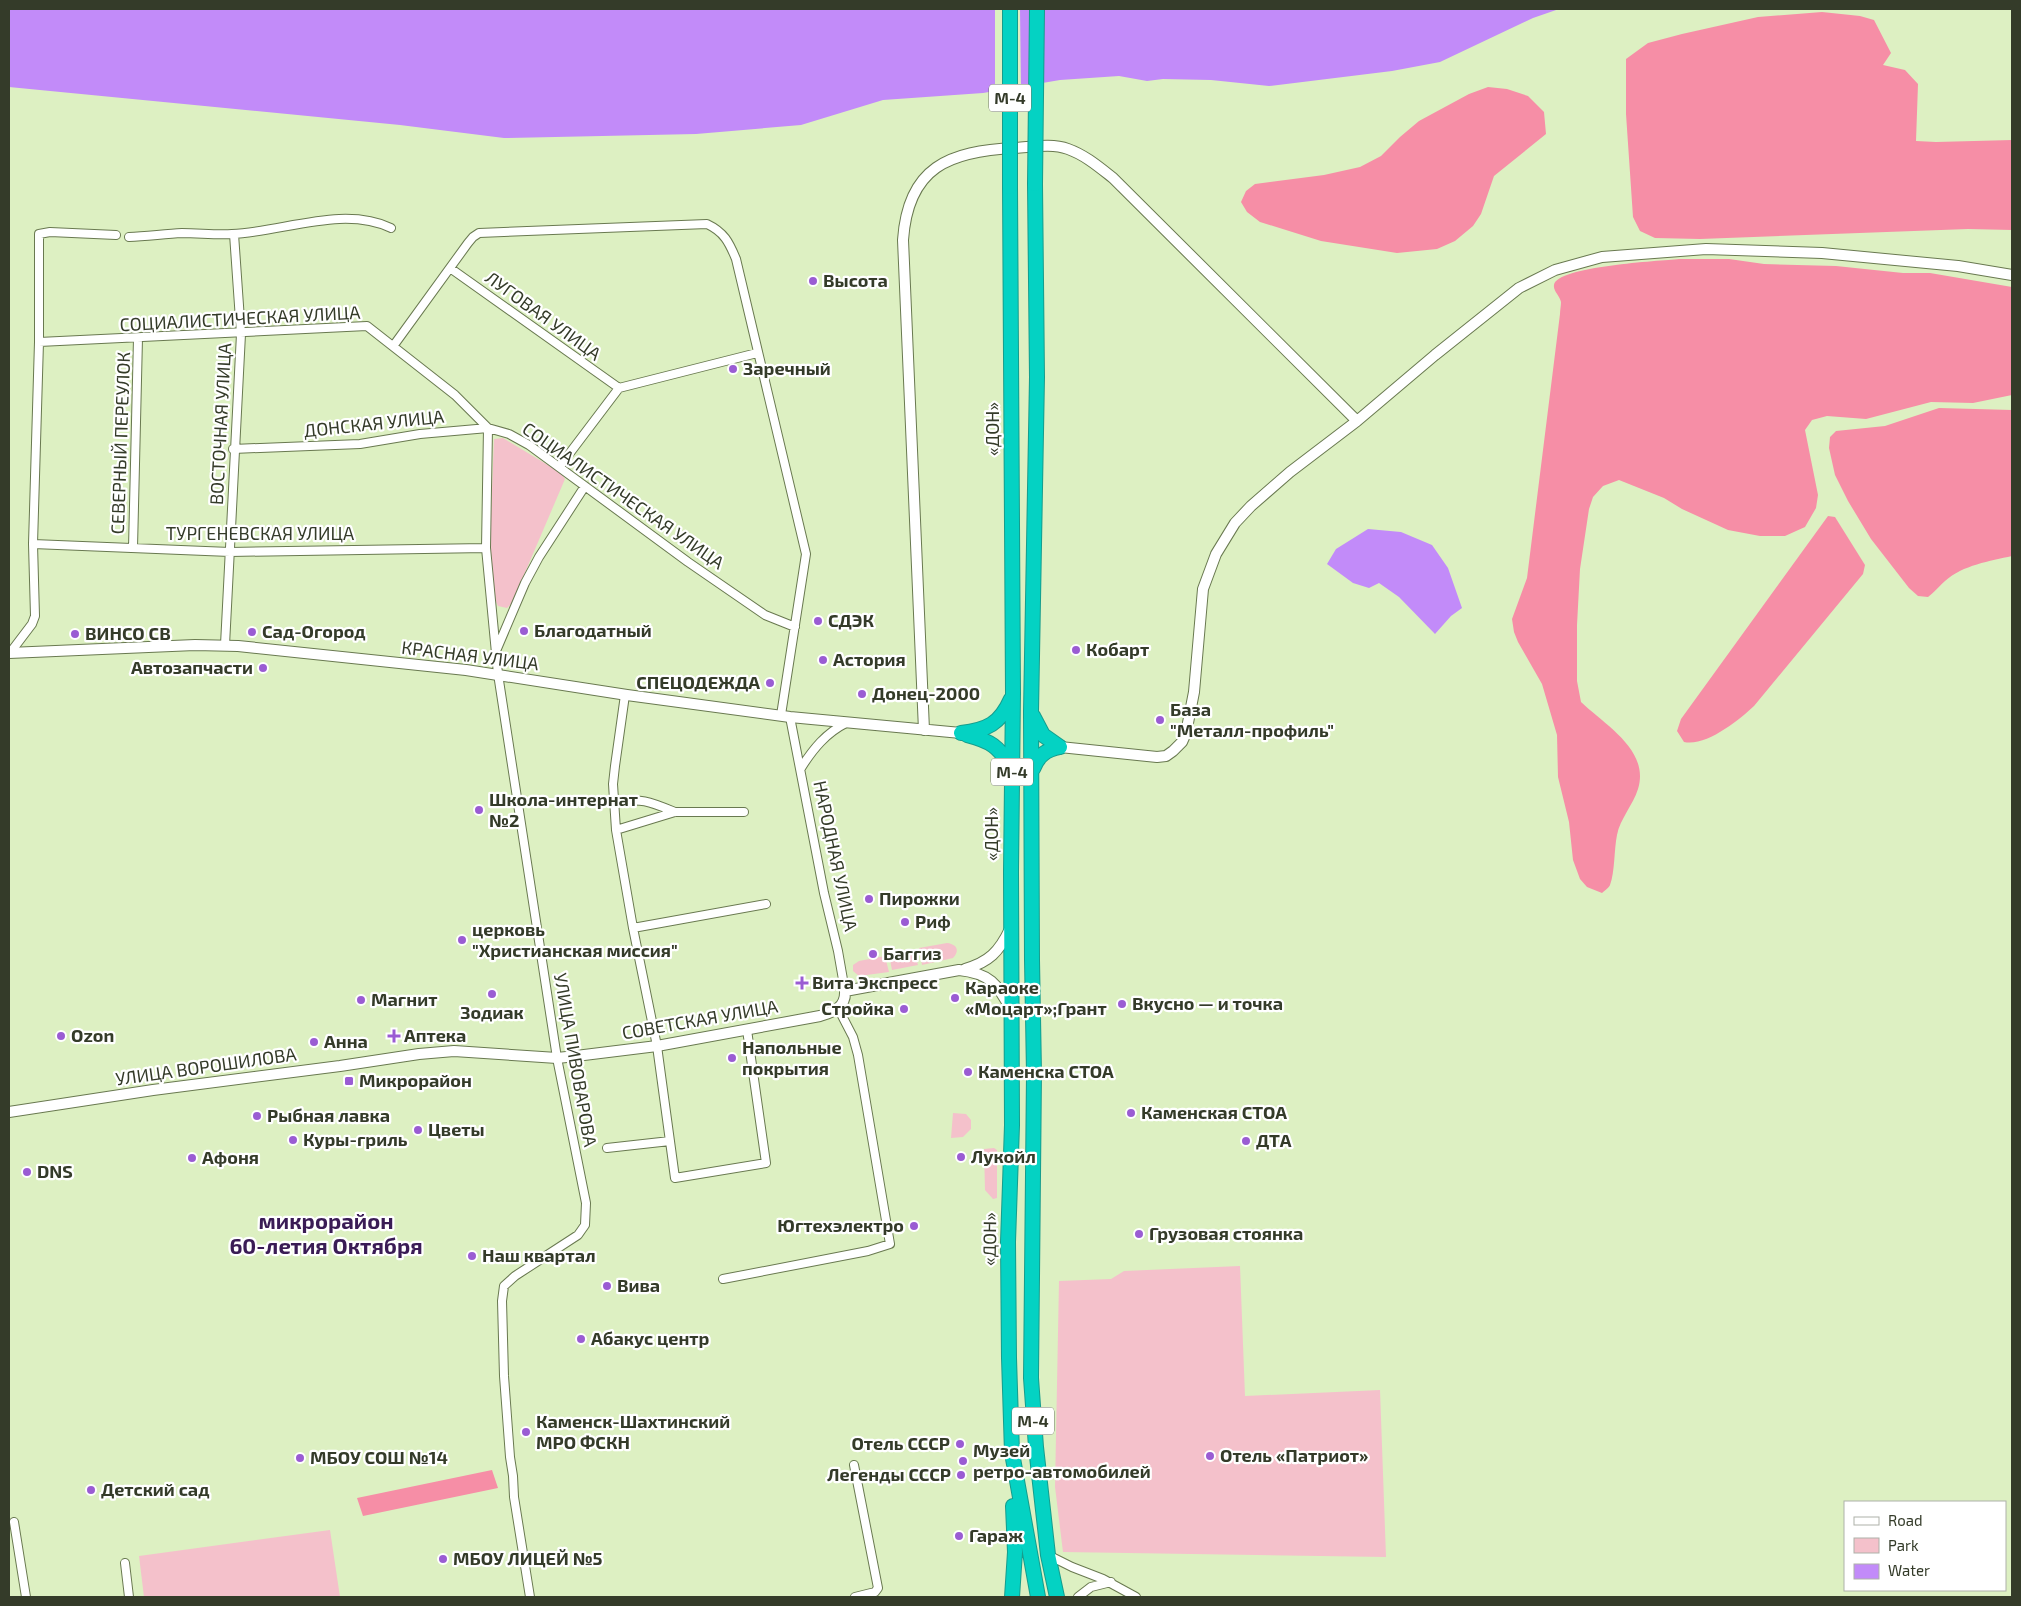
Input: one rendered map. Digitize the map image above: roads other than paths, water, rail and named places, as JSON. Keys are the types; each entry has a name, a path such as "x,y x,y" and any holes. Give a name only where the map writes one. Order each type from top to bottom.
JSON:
{"highway":[{"name":"«ДОН»","path":"1010,9 1013,1013 1008,1242 1009,1358 1012,1452 1038,1597"},
{"name":"М-4","path":"1037,9 1035,184 1037,377 1031,712 1034,1073 1031,1378 1034,1428 1048,1555 1057,1597"},
{"path":"961,734 978,731 994,724 1007,709 1013,693"},
{"path":"1031,712 1043,735 1060,746"},
{"path":"961,734 990,742 1004,756 1012,770"},
{"path":"1032,772 1041,754 1049,749 1060,746"},
{"path":"1012,1452 1016,1552 1012,1597"}],"main road":[{"path":"924,730 903,240 904,224 914,195 933,170 944,162 960,155 990,149 1051,146 1067,148 1089,160 1113,178 1357,421"},
{"path":"1060,746 1166,756 1182,742 1190,719 1194,692 1203,589 1216,554 1235,523 1256,501 1290,472 1357,421 1435,354 1519,288 1555,270 1602,257 1706,249 1822,253 1958,266 2012,274"},
{"name":"КРАСНАЯ УЛИЦА","path":"9,653 224,645 498,674 786,716 961,734"},
{"path":"845,991 959,970 980,964 991,958 1006,938 1012,925"},
{"path":"959,970 975,972 991,980 997,986 1013,1013"},
{"name":"НАРОДНАЯ УЛИЦА","path":"841,1005 845,991"},
{"name":"СОВЕТСКАЯ УЛИЦА","path":"557,1058 657,1046 747,1030 820,1016 841,1005"},
{"name":"УЛИЦА ВОРОШИЛОВА","path":"9,1112 153,1090 438,1052 485,1051 557,1058"}],"street":[{"path":"129,237 182,233 234,234 343,219 379,222 391,228"},
{"path":"394,345 475,235 482,233 707,224 727,238 736,259 806,554 795,628 786,716"},
{"path":"9,653 34,620 33,544 39,342 39,234 50,232 116,235"},
{"name":"ВОСТОЧНАЯ УЛИЦА","path":"224,645 230,552 233,450 241,334 234,234"},
{"name":"ЛУГОВАЯ УЛИЦА","path":"450,268 619,388"},
{"name":"СОЦИАЛИСТИЧЕСКАЯ УЛИЦА","path":"39,342 241,334 361,326 373,330 455,395 488,428 509,434 560,466 688,562 765,615 795,628"},
{"name":"СЕВЕРНЫЙ ПЕРЕУЛОК","path":"133,548 138,338"},
{"path":"560,466 619,388 757,353"},
{"name":"ДОНСКАЯ УЛИЦА","path":"233,450 360,444 420,434 488,428"},
{"name":"УЛИЦА ПИВОВАРОВА","path":"488,428 486,548 498,674 557,1058 585,1198 585,1225 578,1235 515,1276 504,1286 502,1301 504,1376 514,1497 530,1597"},
{"path":"496,653 516,604 539,557 585,486"},
{"name":"ТУРГЕНЕВСКАЯ УЛИЦА","path":"33,544 230,552 486,548"},
{"path":"625,694 614,766 616,830 633,928 657,1046 675,1178 766,1163 747,1030"},
{"name":"НАРОДНАЯ УЛИЦА","path":"786,716 801,768 824,894 838,951 845,991"},
{"path":"801,768 831,731 848,722"},
{"path":"614,803 640,799 675,812"},
{"path":"616,830 675,812 744,812"},
{"path":"633,928 766,904"},
{"path":"723,1279 868,1251 890,1244 858,1056 853,1036 841,1005"},
{"path":"607,1148 670,1141"},
{"path":"854,1465 878,1588 875,1592 855,1597"},
{"path":"14,1522 26,1597"},
{"path":"1048,1555 1072,1567 1111,1582 1136,1597"},
{"path":"125,1563 129,1597"},
{"path":"1078,1597 1092,1587 1111,1582"}],"water":[{"path":"9,9 1559,9 1533,18 1440,62 1392,71 1269,86 1211,80 1163,79 1147,81 1119,76 1060,80 983,93 883,100 801,125 696,134 504,138 400,125 9,87"},
{"path":"1368,529 1401,532 1432,545 1448,568 1462,608 1451,616 1435,634 1399,597 1379,583 1369,588 1353,583 1327,564 1336,549"}],"place":[{"name":"Высота","path":"813,281"},
{"name":"Заречный","path":"733,369"},
{"name":"СДЭК","path":"818,621"},
{"name":"Благодатный","path":"524,631"},
{"name":"Сад-Огород","path":"252,632"},
{"name":"ВИНСО СВ","path":"75,634"},
{"name":"Кобарт","path":"1076,650"},
{"name":"Астория","path":"823,660"},
{"name":"Автозапчасти","path":"263,668"},
{"name":"СПЕЦОДЕЖДА","path":"770,683"},
{"name":"Донец-2000","path":"862,694"},
{"name":"База \"Металл-профиль\"","path":"1160,720"},
{"name":"Школа-интернат №2","path":"479,810"},
{"name":"Пирожки","path":"869,899"},
{"name":"Риф","path":"905,922"},
{"name":"церковь \"Христианская миссия\"","path":"462,940"},
{"name":"Баггиз","path":"873,954"},
{"name":"Вита Экспресс","path":"802,983"},
{"name":"Зодиак","path":"492,994"},
{"name":"Караоке «Моцарт»;Грант","path":"955,998"},
{"name":"Магнит","path":"361,1000"},
{"name":"Вкусно — и точка","path":"1122,1004"},
{"name":"Стройка","path":"904,1009"},
{"name":"Ozon","path":"61,1036"},
{"name":"Аптека","path":"394,1036"},
{"name":"Анна","path":"314,1042"},
{"name":"Напольные покрытия","path":"732,1058"},
{"name":"Каменска СТОА","path":"968,1072"},
{"name":"Микрорайон","path":"349,1081"},
{"name":"Каменская СТОА","path":"1131,1113"},
{"name":"Рыбная лавка","path":"257,1116"},
{"name":"Цветы","path":"418,1130"},
{"name":"Куры-гриль","path":"293,1140"},
{"name":"ДТА","path":"1246,1141"},
{"name":"Лукойл","path":"961,1157"},
{"name":"Афоня","path":"192,1158"},
{"name":"DNS","path":"27,1172"},
{"name":"Югтехэлектро","path":"914,1226"},
{"name":"Грузовая стоянка","path":"1139,1234"},
{"name":"Наш квартал","path":"472,1256"},
{"name":"Вива","path":"607,1286"},
{"name":"Абакус центр","path":"581,1339"},
{"name":"Каменск-Шахтинский МРО ФСКН","path":"526,1432"},
{"name":"Отель СССР","path":"960,1444"},
{"name":"Отель «Патриот»","path":"1210,1456"},
{"name":"МБОУ СОШ №14","path":"300,1458"},
{"name":"Музей ретро-автомобилей","path":"963,1461"},
{"name":"Легенды СССР","path":"961,1475"},
{"name":"Детский сад","path":"91,1490"},
{"name":"Гараж","path":"959,1536"},
{"name":"МБОУ ЛИЦЕЙ №5","path":"443,1559"}],"district":[{"name":"микрорайон 60-летия Октября","path":"326,1234"}]}
